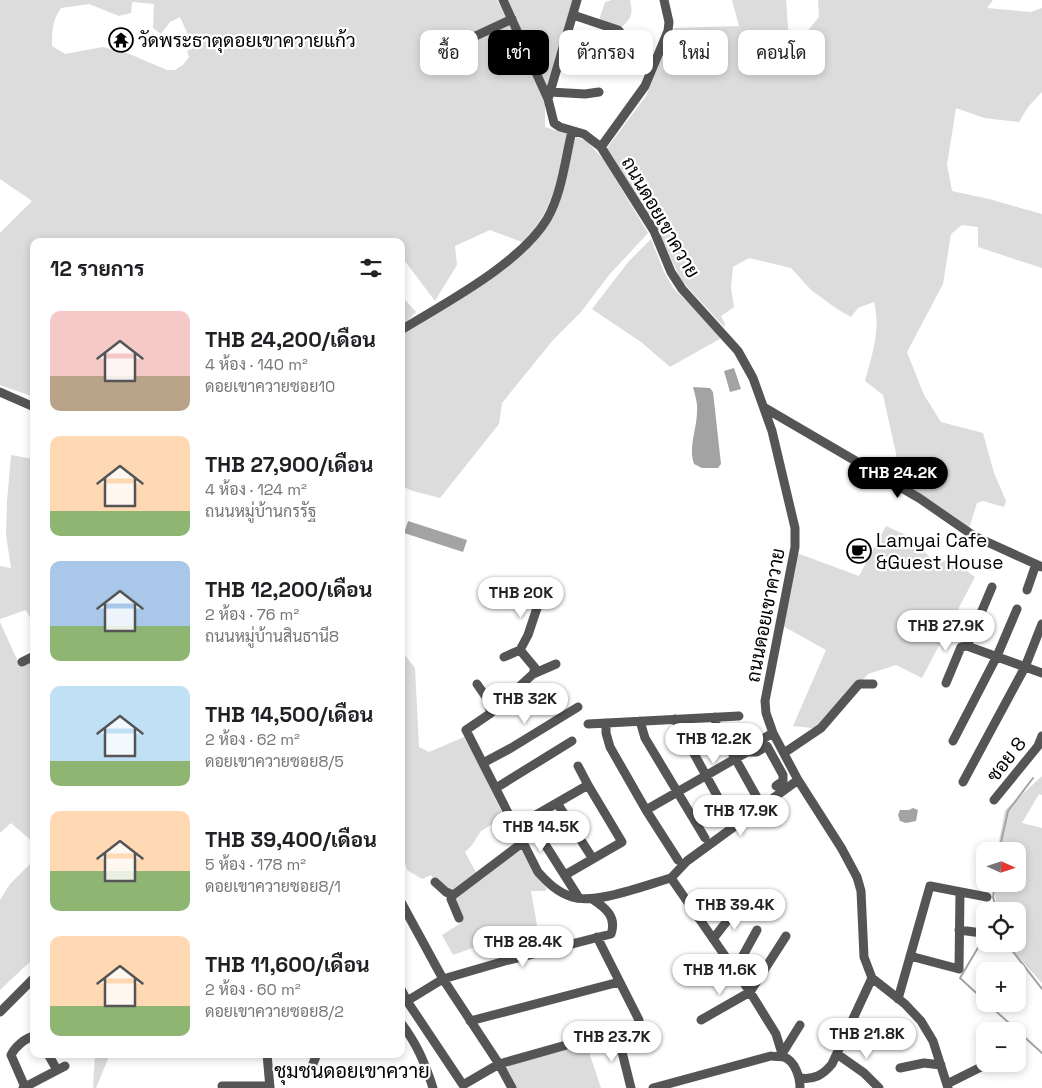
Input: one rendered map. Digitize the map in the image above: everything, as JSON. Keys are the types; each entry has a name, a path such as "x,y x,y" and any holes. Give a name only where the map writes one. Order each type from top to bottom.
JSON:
{"street":[{"path":"503,0 549,96 554,123 560,127 584,134 602,147 645,86 668,32 669,22 664,0"},
{"path":"569,30 577,0"},
{"path":"573,16 618,30"},
{"path":"478,35 512,19"},
{"path":"549,96 559,63"},
{"path":"549,96 599,92"},
{"path":"405,328 493,273 533,238 547,219 556,198 572,131"},
{"name":"ถนนดอยเขาควาย","path":"602,147 654,231 671,272 682,289 738,351 753,378 765,408 795,528 795,547 765,701 766,713 772,734 857,877 861,891 864,956 872,978"},
{"path":"0,392 30,406"},
{"path":"765,408 919,498 974,536 1039,565 1027,590"},
{"path":"967,646 992,587"},
{"path":"504,658 520,650 528,635 541,596"},
{"path":"953,741 996,656 1017,609"},
{"path":"963,782 1025,666 1042,624"},
{"path":"946,683 962,647 967,646 1042,673"},
{"path":"520,650 535,668 534,674"},
{"path":"22,662 30,658"},
{"path":"556,664 534,674 492,713 466,730 538,872 553,888 573,898 592,899 670,878 687,861 798,780"},
{"path":"477,684 486,697 492,713"},
{"path":"784,753 821,728 859,684 873,684"},
{"path":"484,763 578,707"},
{"path":"588,724 738,716"},
{"path":"715,717 716,724 758,801"},
{"path":"675,719 731,821"},
{"path":"640,721 645,738 705,838"},
{"path":"606,723 606,733 610,747 646,810 678,860"},
{"path":"646,810 747,752 752,745 772,734"},
{"name":"ซอย 8","path":"994,800 1038,746 1042,736"},
{"path":"496,788 572,741"},
{"path":"747,752 757,752 768,746 783,775 783,781 776,786"},
{"path":"565,875 622,842 578,766"},
{"path":"579,898 528,819 588,785"},
{"path":"557,803 594,859"},
{"path":"459,918 451,899 453,895 522,843"},
{"path":"670,878 750,992 776,1034 782,1055 790,1062 800,1078 800,1088"},
{"path":"435,882 446,892 453,895"},
{"path":"898,999 930,886 987,897"},
{"path":"910,956 959,969 960,892"},
{"path":"408,1001 443,979 505,960 611,934 614,926 611,915 592,899"},
{"path":"713,939 737,908"},
{"path":"405,909 443,979 512,1088"},
{"path":"735,970 757,930"},
{"path":"959,930 976,932"},
{"path":"701,1020 750,992 786,936"},
{"path":"405,996 463,1085 498,1064 637,1025 638,1020 597,937"},
{"path":"800,1078 808,1080 825,1073 837,1054 872,978 921,1021 934,1041 948,1086 976,1070"},
{"path":"0,1012 30,982"},
{"path":"470,1020 619,982"},
{"path":"782,1055 800,1025"},
{"path":"405,1028 423,1056 433,1088"},
{"path":"617,1032 631,1088"},
{"path":"30,1038 13,1050 11,1055 24,1088 61,1068 52,1058"},
{"path":"837,1054 864,1073 879,1088"},
{"path":"653,1088 771,1056 782,1055"},
{"path":"222,1086 270,1087 267,1058"},
{"path":"310,1071 315,1058"},
{"path":"900,1068 924,1063 941,1065"}],"shaded area":[{"path":"0,0 497,0 513,30 488,30 488,75 533,75 545,103 545,127 567,134 554,192 533,230 522,242 490,230 455,246 457,265 435,301 405,261 405,238 30,238 30,396 0,385 0,233 32,201 0,179","holes":["132,2 154,4 153,28 161,34 170,22 180,17 194,48 187,51 189,57 183,65 175,70 167,70 127,53 103,47 65,54 52,46 54,22 61,8 89,4 119,16 131,13"]},
{"path":"503,0 576,0 568,30 559,30 559,60 548,99 537,75 549,75 549,30 517,30"},
{"path":"630,0 631,15 621,28 599,20 605,2"},
{"path":"732,0 786,0 788,30 738,30 738,75 825,75 825,30 808,30 819,17 818,0 993,0 987,8 1031,12 1042,8 1042,92 1028,107 1019,122 984,118 956,108 947,165 952,191 1042,214 1042,268 978,247 978,227 962,225 951,234 943,284 907,352 924,395 941,422 983,433 994,473 1006,501 1004,507 983,501 977,503 968,532 903,485 883,395 865,381 876,333 877,323 874,302 858,308 851,317 811,290 791,268 749,258 733,267 731,288 734,307 721,316 725,324 724,327 681,280 656,227 607,148 646,96 663,55 663,75 728,75 728,30 673,30 674,28 739,26"},
{"path":"576,137 587,141 604,160 648,233 609,275 581,312 554,339 502,403 499,424 440,498 405,488 405,332 488,278 544,227"},
{"path":"651,239 664,272 674,289 723,337 670,367 641,342 592,309 629,261"},
{"path":"405,300 416,312 405,324"},
{"path":"734,368 741,389 730,392 724,371"},
{"path":"693,387 710,388 713,392 721,464 718,468 702,468 694,464 692,458 692,445 697,418"},
{"path":"11,455 30,458 30,618 26,610 0,619 0,566 11,568 6,535"},
{"path":"408,521 467,540 463,552 405,533"},
{"path":"886,526 908,536 933,560 953,561 975,577 922,678 896,665 868,674 820,729 793,726 826,650 783,626 797,553 859,576"},
{"path":"0,622 18,662 30,654 30,840 11,823 0,833"},
{"path":"405,655 415,668 419,747 429,752 464,737 504,817 481,831 465,852 478,876 453,895 435,882 431,875 422,879 407,870 405,863"},
{"path":"1042,776 1042,795 1039,794 1022,823 1042,828 1042,983 1026,966 1026,962 1023,962 1014,952 1026,952 1026,902 996,902 994,892 1026,892 1026,842 999,842 1005,810"},
{"path":"913,808 918,810 916,821 906,823 900,821 898,815 900,810"},
{"path":"520,848 547,889 545,891 531,891 537,925 453,955 442,935 461,923 453,899"},
{"path":"30,864 30,962 0,990 0,900 10,884"},
{"path":"585,1040 601,1088 512,1088 499,1064"},
{"path":"95,1058 108,1058 96,1088 93,1088"}],"waterway":[{"path":"1001,842 1008,811 1033,778"},
{"path":"994,892 994,902"},
{"path":"976,951 960,978 976,993"},
{"path":"1013,952 1042,989"},
{"path":"997,1012 1042,1053"}],"place":[{"name":"วัดพระธาตุดอยเขาควายแก้ว","path":"121,40"},
{"name":"Lamyai Cafe &Guest House","path":"859,551"}],"district":[{"name":"ชุมชนดอยเขาควาย","path":"352,1071"}]}
